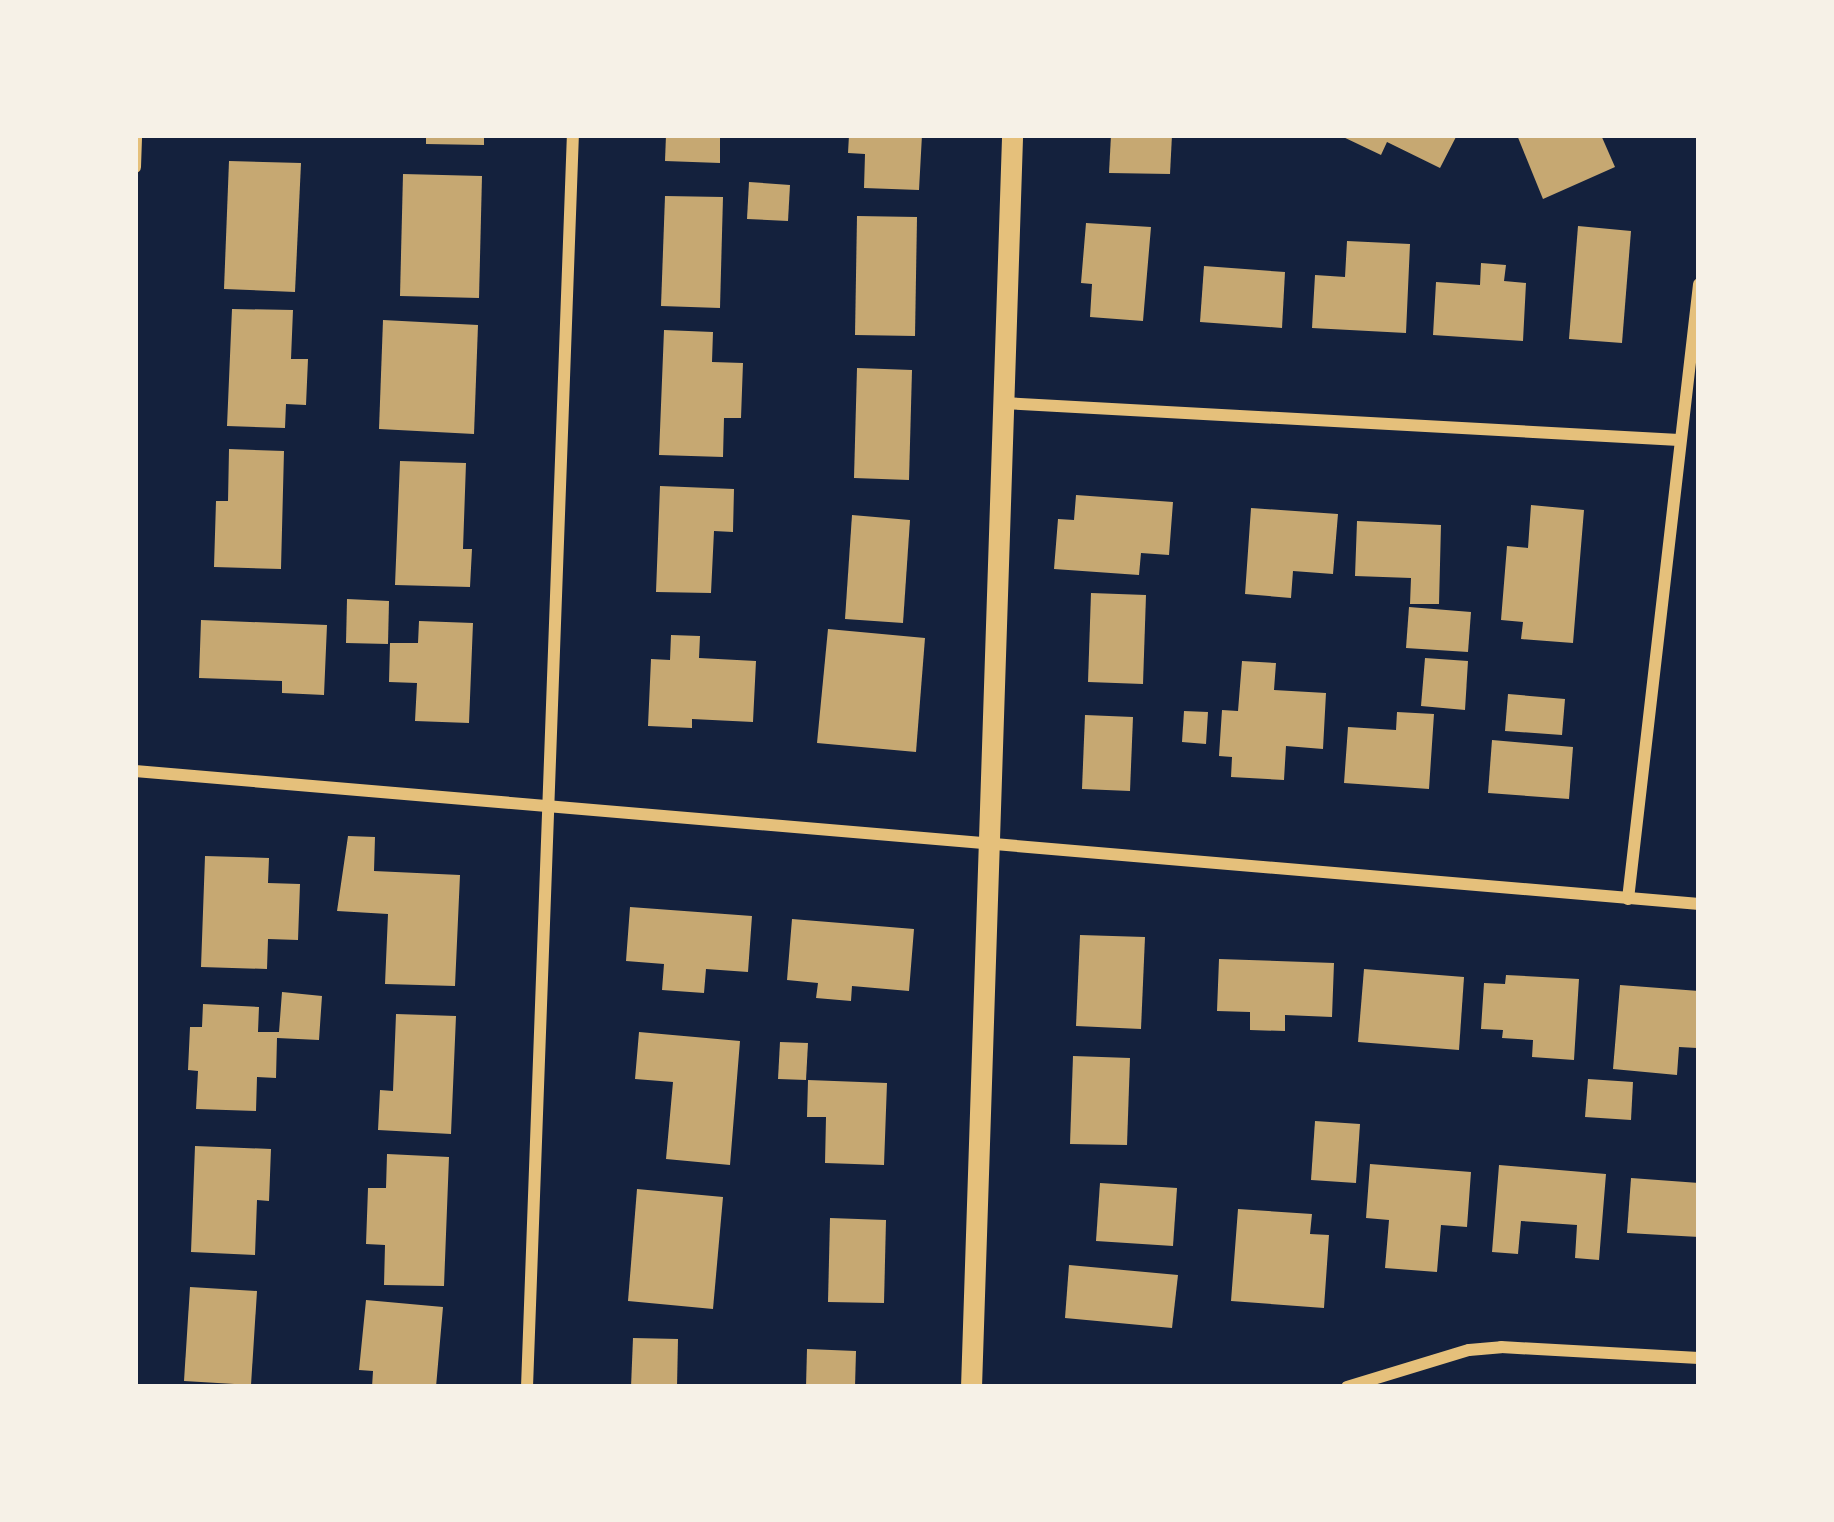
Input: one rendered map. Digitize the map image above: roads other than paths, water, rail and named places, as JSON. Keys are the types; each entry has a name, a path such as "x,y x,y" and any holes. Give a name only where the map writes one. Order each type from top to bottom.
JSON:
{"street":[{"path":"135,167 136,135"},
{"path":"527,1387 573,135"},
{"path":"970,1387 1012,135"},
{"path":"1628,899 1699,284"},
{"path":"1003,404 1679,440"},
{"path":"135,771 1699,904"},
{"path":"1347,1387 1468,1350 1501,1347 1699,1358"}]}
